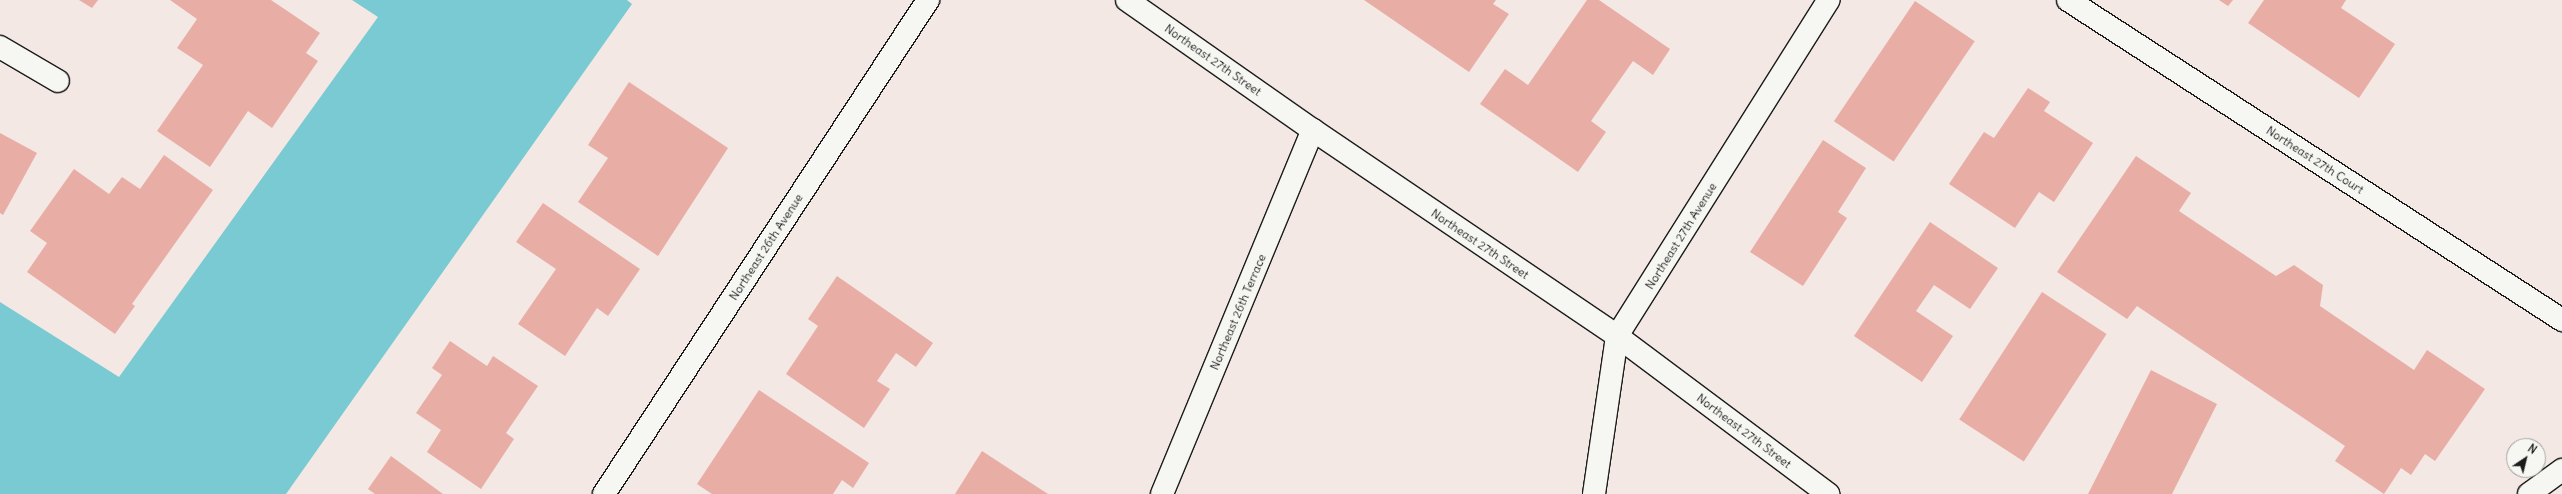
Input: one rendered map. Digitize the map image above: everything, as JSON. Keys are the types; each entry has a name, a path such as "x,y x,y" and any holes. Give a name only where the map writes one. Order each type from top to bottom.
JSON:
{"street":[{"name":"Northeast 26th Avenue","path":"604,494 928,0"},
{"name":"Northeast 27th Street","path":"1127,0 1313,130 1617,336 1828,494"},
{"name":"Northeast 27th Avenue","path":"1594,494 1617,336 1829,0"},
{"name":"Northeast 27th Court","path":"2068,0 2562,320"},
{"path":"0,47 58,81"},
{"name":"Northeast 26th Terrace","path":"1162,494 1313,130"},
{"path":"2529,494 2562,470"}],"water":[{"path":"352,0 627,0 632,4 286,494 0,494 0,302 119,377 378,17"}],"building":[{"path":"79,0 98,0 92,8"},
{"path":"170,0 271,0 320,33 306,53 318,61 272,128 248,111 210,167 157,131 203,65 177,48 197,19"},
{"path":"1364,0 1496,0 1493,4 1509,14 1469,72"},
{"path":"1587,0 1599,0 1670,49 1653,75 1633,61 1591,121 1606,132 1578,172 1480,104 1505,69 1528,85"},
{"path":"2219,0 2233,0 2228,6"},
{"path":"2264,0 2346,0 2341,8 2395,44 2359,98 2248,23"},
{"path":"1915,1 1975,41 1894,161 1834,121"},
{"path":"629,82 728,148 658,256 578,202 608,158 588,145"},
{"path":"2028,88 2050,102 2044,111 2093,143 2054,202 2039,192 2015,228 1949,184 1984,132 1994,138"},
{"path":"0,133 37,153 3,215 0,213"},
{"path":"1823,140 1866,168 1838,212 1847,218 1803,286 1750,252"},
{"path":"164,155 213,190 132,304 135,306 115,334 27,272 47,243 30,231 74,169 109,194 122,177 140,189"},
{"path":"2136,156 2191,193 2179,211 2276,276 2294,265 2323,285 2320,306 2414,370 2427,350 2485,389 2435,461 2425,454 2411,475 2401,468 2384,494 2335,461 2345,446 2137,306 2127,319 2057,272"},
{"path":"543,203 640,269 608,316 597,308 565,356 518,324 556,269 516,242"},
{"path":"1930,222 1998,268 1970,309 1934,285 1916,311 1953,336 1922,382 1854,336"},
{"path":"837,276 933,343 916,367 896,353 877,381 890,389 864,428 786,374 818,326 808,319"},
{"path":"2042,292 2107,334 2024,461 1959,419"},
{"path":"450,341 487,366 493,356 538,386 506,433 514,439 481,489 427,452 441,430 416,413 442,375 432,368"},
{"path":"2151,370 2217,404 2172,494 2088,494"},
{"path":"759,390 869,463 853,488 842,480 833,494 712,494 697,484"},
{"path":"982,451 1048,494 955,494"},
{"path":"391,456 443,494 375,494 368,489"}]}
